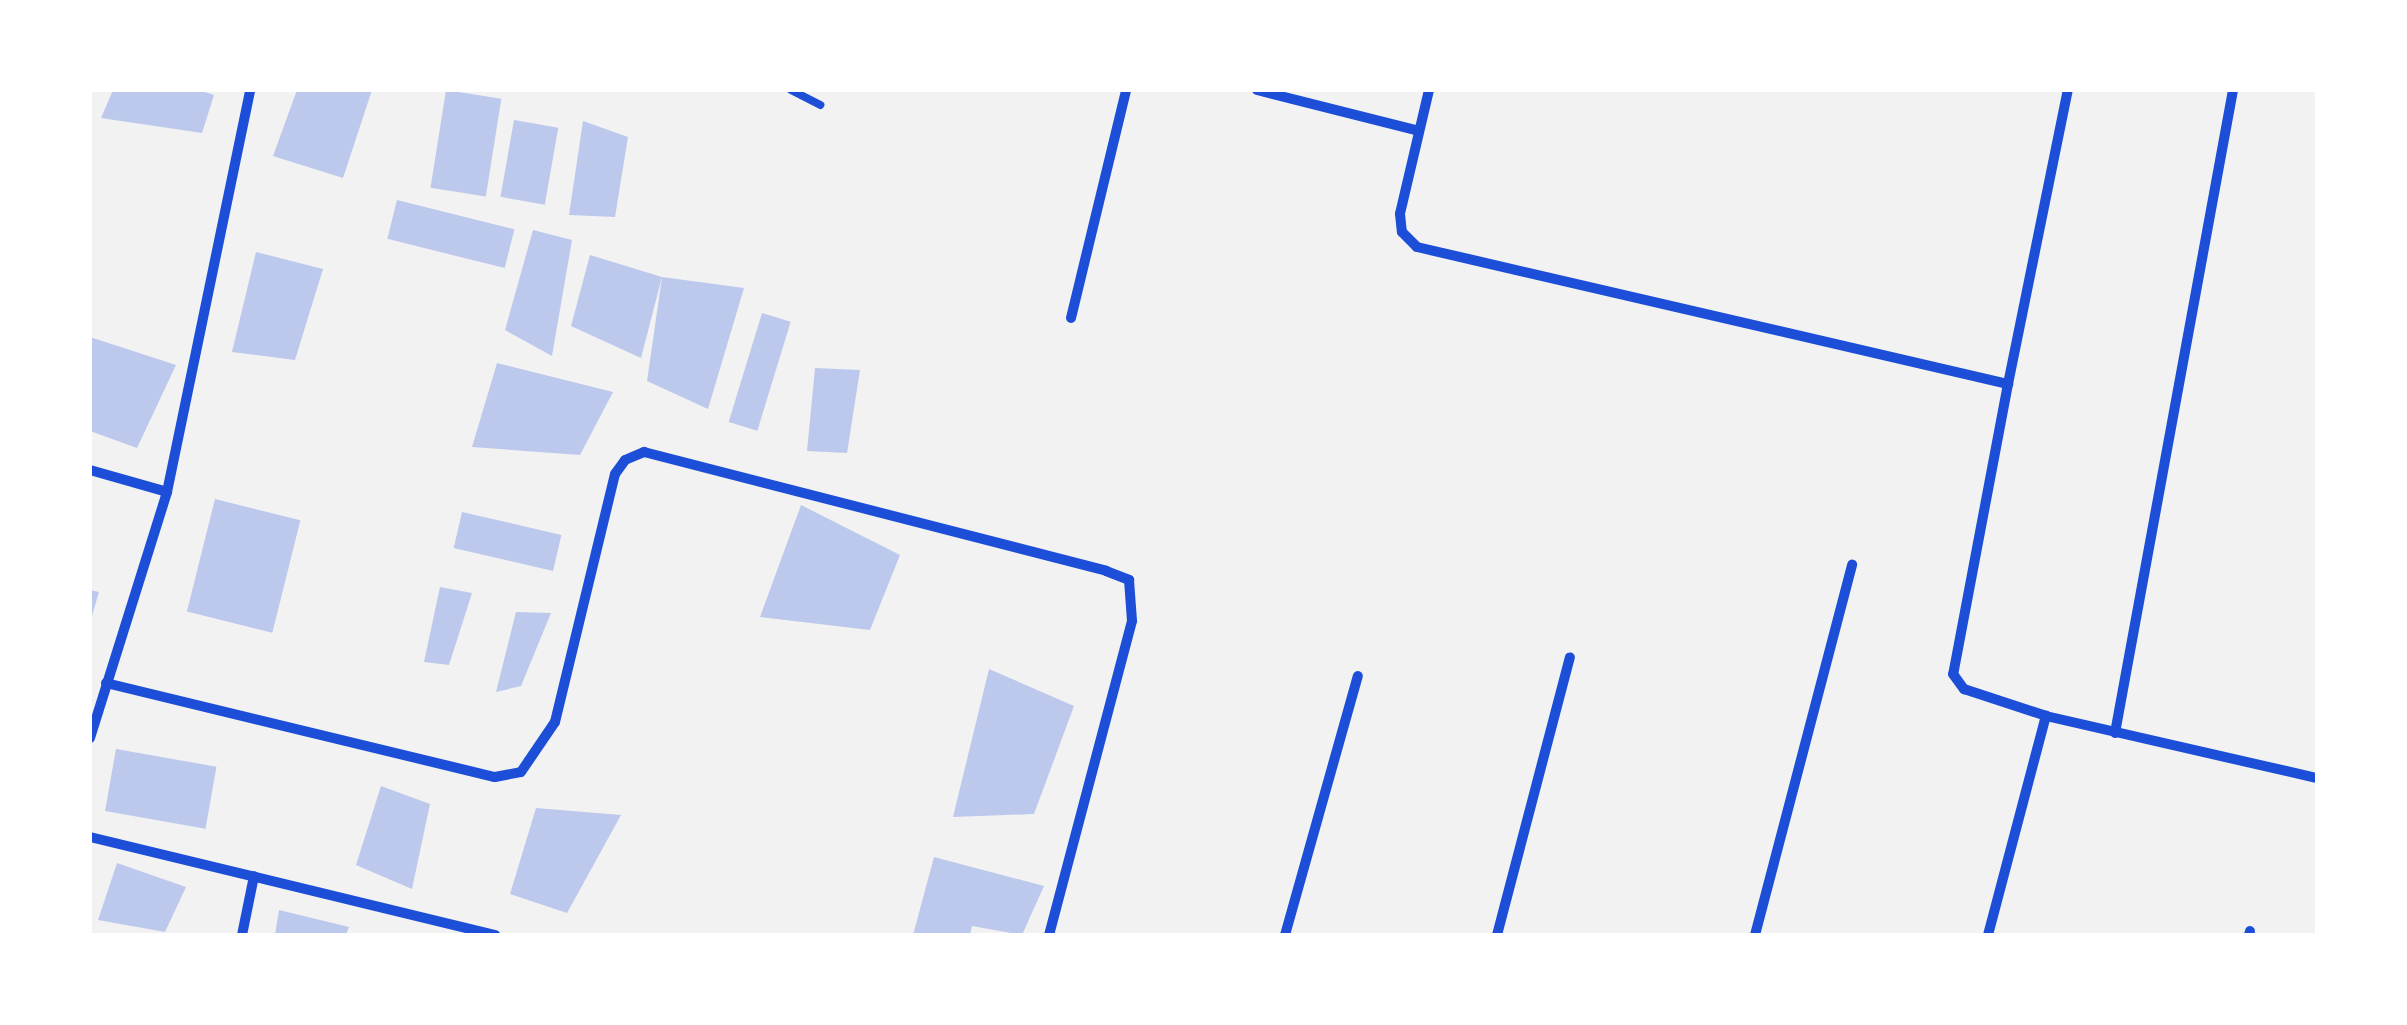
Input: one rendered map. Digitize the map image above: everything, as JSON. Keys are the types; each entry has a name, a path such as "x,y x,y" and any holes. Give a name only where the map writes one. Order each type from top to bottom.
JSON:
{"street":[{"path":"90,738 167,492 250,90"},
{"path":"1070,318 1126,90"},
{"path":"1257,90 1418,131"},
{"path":"1429,90 1400,214 1402,232 1416,247 2008,384"},
{"path":"2068,90 1953,674 1964,689 2046,716 2317,778"},
{"path":"2114,732 2233,90"},
{"path":"106,683 494,777 521,772 554,722 615,474 625,460 644,452 1106,570 1129,580 1132,620 1050,935"},
{"path":"90,470 167,492"},
{"path":"1754,935 1852,566"},
{"path":"1498,935 1570,657"},
{"path":"1285,935 1358,676"},
{"path":"1988,935 2046,716"},
{"path":"90,837 254,876 450,930 495,935"},
{"path":"242,935 254,876"}],"lane":[{"path":"791,90 820,106"}],"building":[{"path":"113,90 199,90 214,95 202,133 101,118"},
{"path":"297,90 372,90 343,178 273,156"},
{"path":"446,90 501,99 486,197 431,188"},
{"path":"514,120 558,128 545,205 500,197"},
{"path":"583,121 628,137 615,217 569,215"},
{"path":"397,200 514,229 505,268 387,239"},
{"path":"533,230 572,240 552,356 505,330"},
{"path":"256,252 323,269 295,360 232,352"},
{"path":"590,255 662,277 641,358 571,326"},
{"path":"662,277 744,288 708,409 647,381"},
{"path":"762,313 791,322 757,431 729,422"},
{"path":"90,337 176,365 137,448 90,431"},
{"path":"497,363 613,392 580,455 472,447"},
{"path":"815,368 860,370 847,453 807,451"},
{"path":"215,499 300,520 272,633 187,612"},
{"path":"801,505 900,555 870,630 760,617"},
{"path":"462,512 561,535 553,571 454,548"},
{"path":"440,587 472,593 449,665 424,662"},
{"path":"90,590 99,592 91,619 90,619"},
{"path":"516,612 551,613 521,686 496,692"},
{"path":"989,669 1074,706 1034,814 953,817"},
{"path":"116,749 216,767 206,829 105,811"},
{"path":"381,786 430,804 412,889 356,865"},
{"path":"536,808 621,815 567,913 510,894"},
{"path":"934,857 1044,886 1022,935 972,926 970,935 913,935"},
{"path":"117,863 186,887 165,932 98,920"},
{"path":"279,910 349,927 346,935 275,935"}]}
